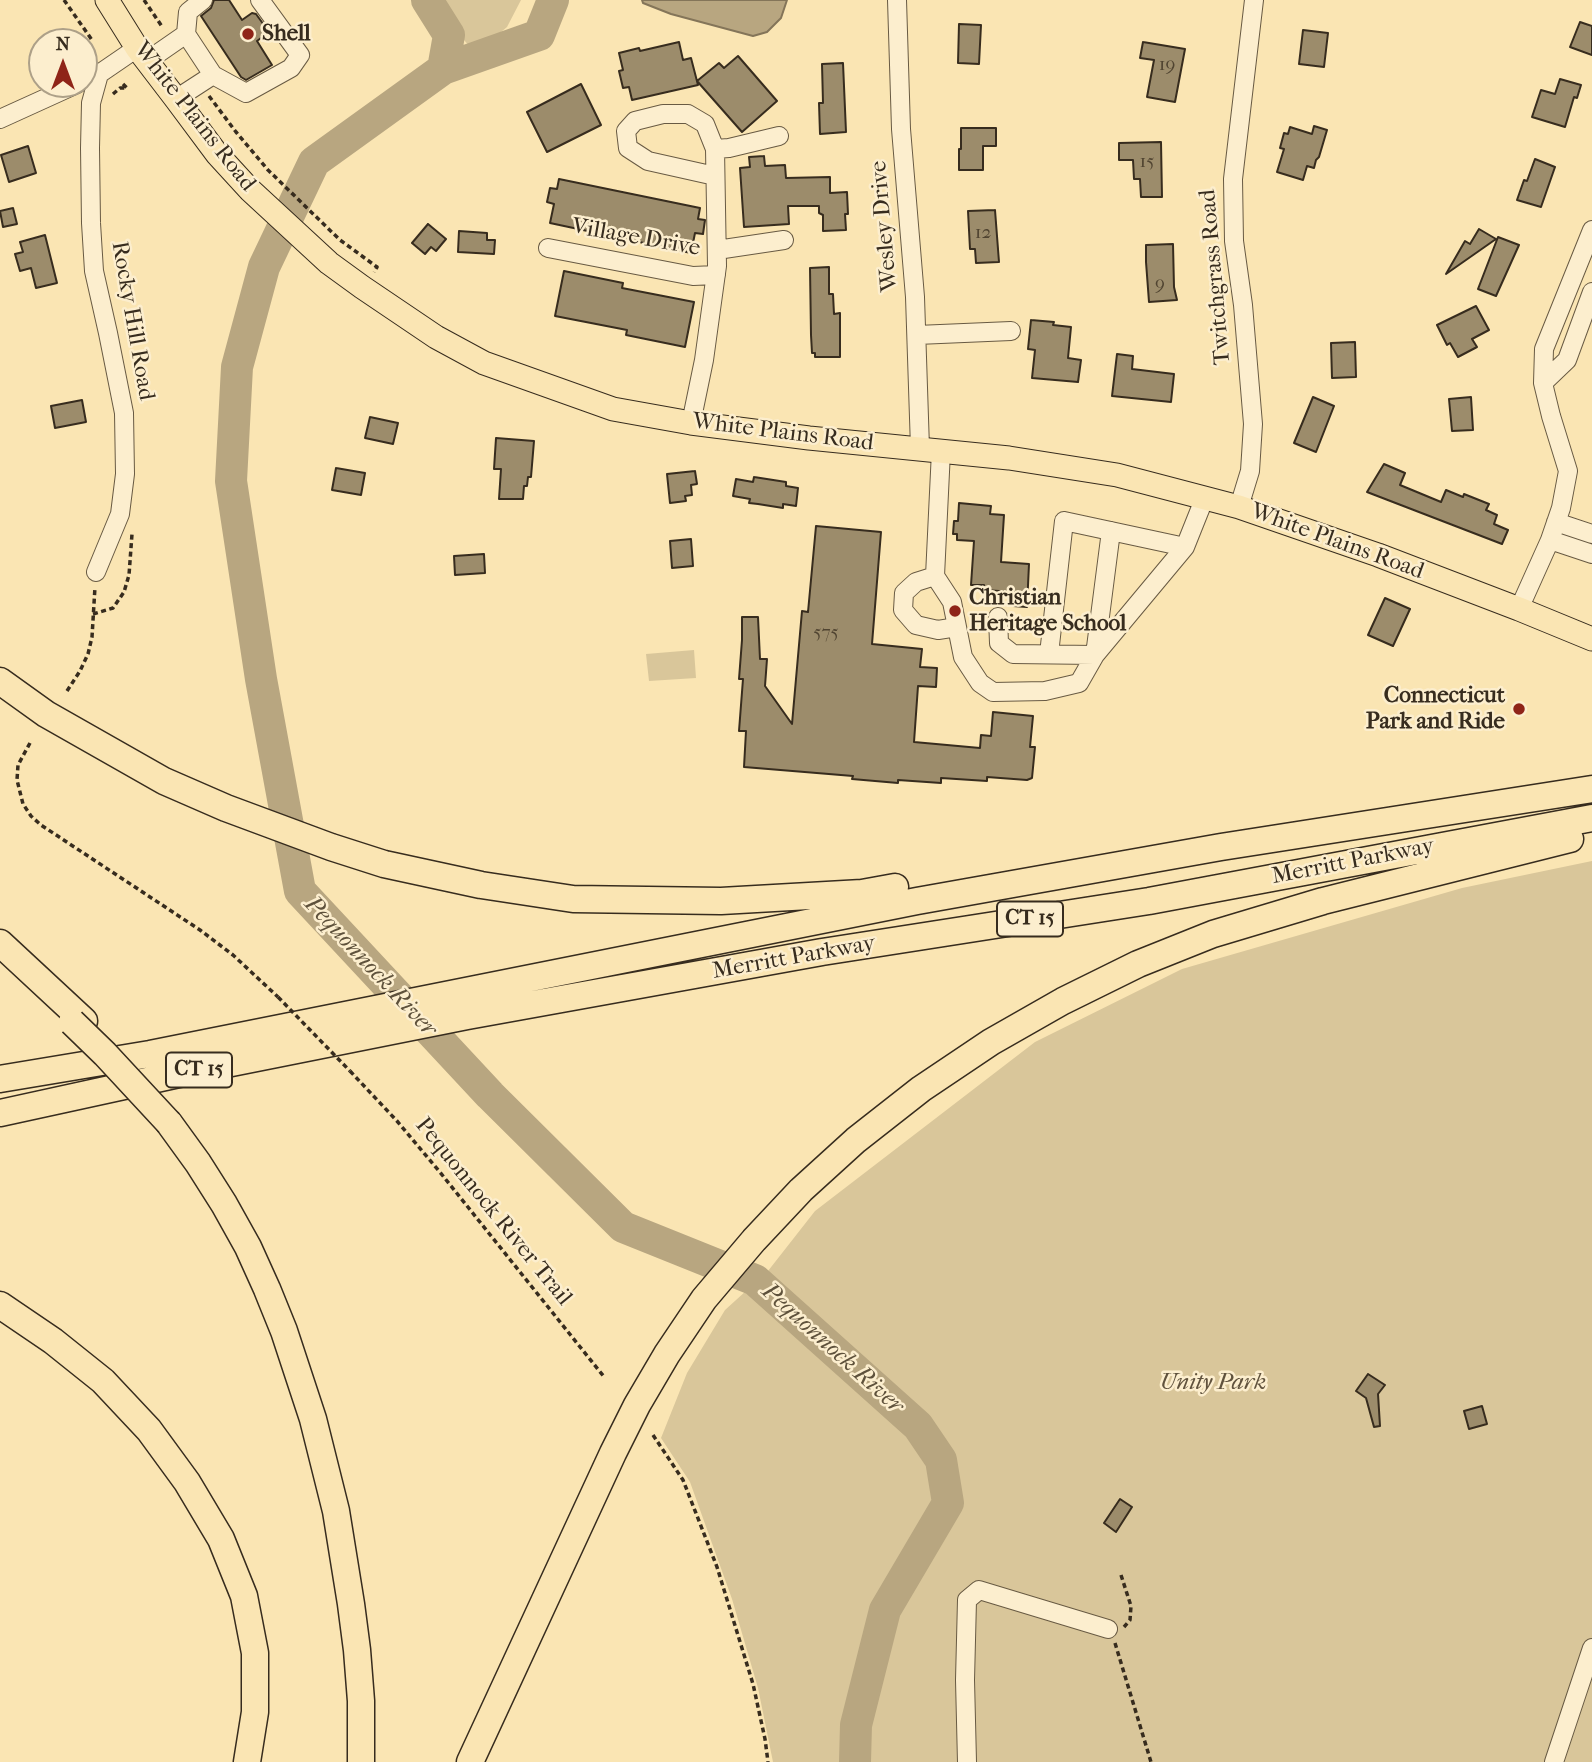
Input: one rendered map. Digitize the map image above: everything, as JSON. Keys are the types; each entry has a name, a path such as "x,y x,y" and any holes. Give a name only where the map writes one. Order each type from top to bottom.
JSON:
{"highway":[{"path":"0,681 46,714 101,747 164,781 226,808 384,864 481,885 573,899 721,901 862,893 1070,859 1221,847"},
{"name":"Merritt Parkway","path":"0,1079 150,1054 830,917 1221,847 1592,789"},
{"name":"Merritt Parkway","path":"0,1113 467,1016 822,952 1149,901 1592,818"},
{"path":"470,1762 637,1405 667,1354 704,1299 754,1240 801,1190 856,1140 921,1089 991,1042 1063,1000 1125,970 1213,934 1323,901 1592,834"},
{"path":"0,943 78,1021 169,1122 204,1173 248,1247 267,1289 313,1419 336,1510 351,1605 360,1689 361,1762"},
{"path":"0,965 78,1021"},
{"path":"0,1305 53,1341 103,1381 156,1441 187,1482 221,1539 244,1596 255,1653 255,1712 247,1762"}],"main road":[{"name":"White Plains Road","path":"107,0 142,55 217,154 250,190 329,263 436,337 484,363 613,409 691,424 1049,463 1117,475 1239,507 1378,555 1592,639"}],"street":[{"path":"203,0 188,12 186,34 213,75 246,93 291,68 300,55 260,0"},
{"name":"Wesley Drive","path":"897,0 901,129 916,335 931,449 935,576"},
{"name":"Twitchgrass Road","path":"1239,507 1250,471 1253,424 1243,305 1234,241 1233,179 1254,0"},
{"path":"98,74 186,34"},
{"path":"176,99 213,75"},
{"path":"0,119 46,98"},
{"name":"Rocky Hill Road","path":"92,98 90,148 94,271 124,412 125,474 120,514 96,572"},
{"path":"715,176 648,161 628,148 626,131 635,121 663,114 688,114 705,124 715,149 779,136"},
{"name":"Village Drive","path":"691,424 704,360 716,275 715,149"},
{"path":"1519,609 1550,540 1561,508 1568,471 1550,416 1543,383 1544,349 1592,230"},
{"name":"Village Drive","path":"717,250 784,240"},
{"name":"Village Drive","path":"548,248 693,275 716,275"},
{"path":"1543,383 1567,360 1592,292"},
{"path":"916,335 1011,331"},
{"path":"957,627 938,630 916,625 903,611 904,593 916,582 935,576 952,602 957,627 963,657 980,683 993,692 1045,691 1079,683 1095,655 1185,547 1205,497"},
{"path":"1049,654 1064,521 1185,547"},
{"path":"1556,522 1592,534"},
{"path":"1095,655 1111,531"},
{"path":"1550,540 1592,554"},
{"path":"998,617 999,643 1013,654 1095,655"},
{"path":"967,1762 967,1600 979,1590 1108,1629"},
{"path":"1554,1762 1592,1648"}],"path":[{"path":"64,0 84,28"},
{"path":"268,170 340,240"},
{"path":"67,691 80,671 92,637 96,572"},
{"name":"Pequonnock River Trail","path":"30,743 18,765 17,780 23,804 31,816 200,930 233,955 278,997 397,1121 605,1378"},
{"path":"653,1434 683,1480 717,1567 753,1684 768,1762"},
{"path":"1121,1575 1131,1606 1130,1620 1122,1629 1108,1629 1116,1645 1150,1762"}],"green space":[{"path":"441,0 521,0 507,27 494,38 470,47 453,27"},
{"path":"694,650 696,678 649,681 646,654"},
{"name":"Unity Park","path":"1592,861 1592,1762 773,1762 758,1688 732,1599 690,1482 661,1438 687,1373 725,1310 768,1271 815,1211 1035,1042 1182,969 1462,888"}],"shaded area":[{"path":"642,0 787,0 781,18 767,32 753,36 671,14 643,3"}],"building":[{"name":"Shell","path":"214,0 229,0 242,20 252,13 256,14 269,32 257,41 272,65 246,80 241,77 201,16 211,8"},
{"path":"1580,22 1592,26 1592,55 1570,47"},
{"path":"959,24 981,25 979,64 958,63"},
{"path":"1303,30 1328,33 1324,67 1299,64"},
{"path":"679,42 683,60 691,58 698,85 632,100 629,87 623,88 619,53"},
{"path":"1143,42 1185,49 1175,102 1147,97 1154,60 1140,58"},
{"path":"738,56 777,101 742,132 697,81 719,63 724,68"},
{"path":"843,63 846,132 820,134 819,103 823,103 822,64"},
{"path":"1560,79 1581,85 1577,98 1574,97 1565,127 1532,117 1541,90 1555,94"},
{"path":"581,84 601,125 547,152 527,112"},
{"path":"1314,126 1327,130 1314,168 1307,166 1303,180 1277,172 1284,149 1280,148 1284,133 1288,134 1290,127 1312,134"},
{"path":"961,128 996,128 996,146 983,146 983,170 959,170"},
{"path":"1161,142 1162,197 1141,197 1140,179 1134,179 1133,160 1119,160 1119,143"},
{"path":"28,146 36,173 9,182 1,155"},
{"path":"764,156 765,166 785,165 786,178 830,177 830,193 847,192 846,230 823,231 823,215 819,213 819,206 788,206 789,224 744,227 740,168 750,167 749,157"},
{"path":"1535,159 1555,167 1541,207 1517,200"},
{"path":"559,179 700,208 698,219 705,220 703,234 695,233 691,253 550,223 554,204 547,202 550,188 557,189"},
{"path":"13,208 17,224 3,227 0,211"},
{"path":"995,210 999,262 976,263 975,249 970,249 968,211"},
{"path":"428,224 446,239 436,251 431,247 425,254 412,243"},
{"path":"1479,229 1496,239 1446,274 1465,241 1470,244"},
{"path":"459,231 487,233 487,240 495,240 494,254 458,252"},
{"path":"45,235 57,283 36,288 31,268 20,271 15,254 23,252 20,242"},
{"path":"1498,237 1519,245 1496,296 1478,289"},
{"path":"1173,244 1177,300 1149,302 1146,245"},
{"path":"829,267 829,294 833,294 834,314 840,313 840,357 815,357 815,353 812,353 810,268"},
{"path":"564,271 623,283 622,288 694,302 685,347 626,335 627,330 555,316"},
{"path":"1476,306 1489,330 1472,339 1477,347 1458,357 1450,343 1447,345 1437,325"},
{"path":"1031,320 1071,327 1068,358 1081,360 1078,382 1032,378 1035,350 1028,349"},
{"path":"1355,342 1356,377 1332,378 1331,343"},
{"path":"1117,354 1133,356 1132,369 1174,374 1171,402 1112,396"},
{"path":"1313,397 1334,406 1316,452 1294,443"},
{"path":"1471,397 1473,430 1452,431 1449,399"},
{"path":"82,400 86,422 55,428 51,406"},
{"path":"370,417 398,423 393,444 365,438"},
{"path":"496,438 534,441 531,477 528,477 527,486 524,486 523,499 499,499 501,469 494,469"},
{"path":"1384,464 1405,473 1400,485 1441,502 1446,490 1489,504 1486,510 1497,515 1494,524 1508,530 1502,544 1367,492"},
{"path":"336,468 365,473 361,495 332,490"},
{"path":"695,471 697,484 691,485 692,495 685,496 686,501 670,503 667,474"},
{"path":"754,477 786,482 786,486 798,488 796,506 783,504 783,508 749,503 750,499 733,496 736,479 753,482"},
{"path":"959,503 991,506 990,514 1004,515 1001,562 1029,564 1027,607 1013,606 1014,592 984,590 984,585 971,585 974,541 957,540 957,534 953,534 954,521 958,521"},
{"path":"816,526 881,532 872,644 922,649 920,667 937,668 936,687 918,686 914,742 980,748 981,735 991,736 993,712 1033,716 1030,747 1035,747 1032,778 1027,780 987,777 987,781 941,778 941,783 898,780 898,783 852,779 853,776 744,767 746,731 739,731 743,679 739,679 742,617 758,617 760,659 767,659 765,686 792,724 802,611 808,612"},
{"path":"691,539 693,566 672,568 670,541"},
{"path":"484,554 485,573 455,575 454,556"},
{"path":"1385,598 1410,609 1393,646 1368,635"},
{"path":"1368,1374 1385,1385 1378,1394 1380,1426 1374,1427 1366,1398 1356,1391"},
{"path":"1482,1406 1487,1424 1469,1429 1464,1411"},
{"path":"1120,1499 1132,1507 1116,1532 1104,1523"}],"waterway":[{"name":"Pequonnock River","path":"427,0 449,35 443,69"},
{"name":"Pequonnock River","path":"553,0 539,35 443,69 314,162 264,267 237,367 231,481 261,679 300,891 490,1095 623,1227 755,1280 918,1426 941,1460 948,1503 885,1610 856,1725 855,1762"}],"place":[{"name":"Shell","path":"248,34"},
{"name":"Christian Heritage School","path":"955,611"},
{"name":"Connecticut Park and Ride","path":"1519,709"}]}
